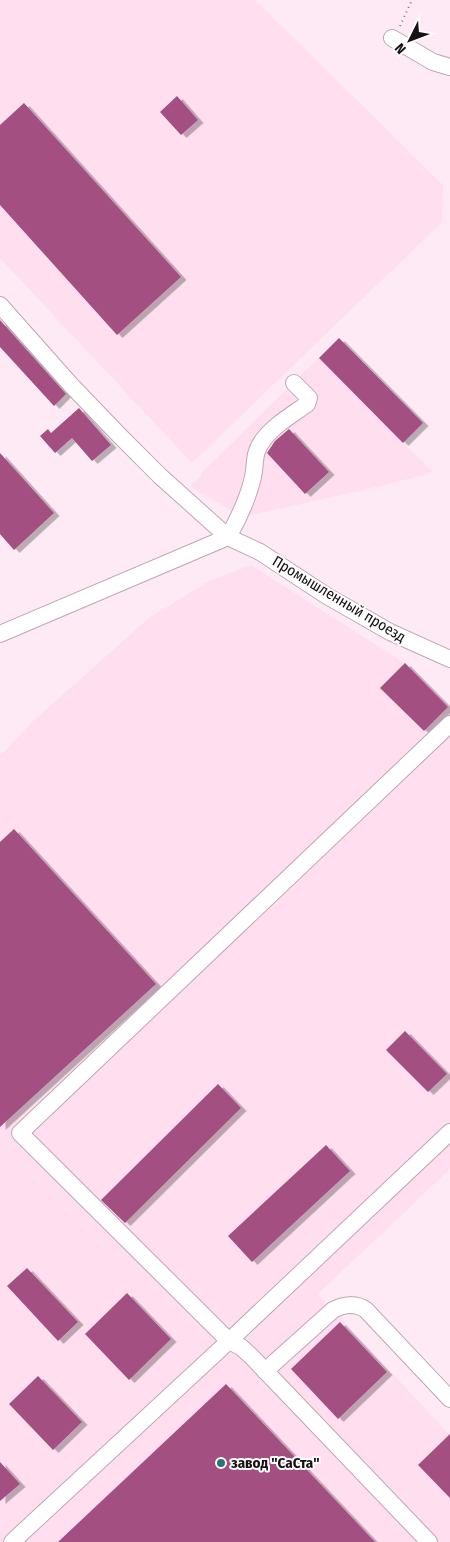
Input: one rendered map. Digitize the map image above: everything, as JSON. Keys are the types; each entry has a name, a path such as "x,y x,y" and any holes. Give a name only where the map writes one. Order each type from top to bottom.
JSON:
{"street":[{"path":"392,38 433,62 450,67"},
{"name":"Промышленный проезд","path":"0,305 71,385 120,436 160,476 228,537 260,552 327,596 390,632 450,660"},
{"path":"0,634 228,537 240,516 253,476 254,458 262,441 278,424 308,404 309,398 294,383"},
{"path":"429,1542 242,1347 229,1341 20,1133 450,724"},
{"path":"12,1542 229,1341 450,1132"},
{"path":"265,1371 333,1310 340,1306 360,1306 366,1310 450,1399"}],"path":[{"path":"392,38 412,0"}],"shaded area":[{"path":"0,0 255,0 443,185 442,222 192,463 0,258"},
{"path":"339,338 423,423 403,443 434,472 243,517 190,486 201,476 201,473"},
{"path":"251,565 403,662 450,705 450,1169 318,1294 450,1435 450,1542 0,1542 0,756 32,722 149,618 207,582"}],"building":[{"path":"177,96 198,120 181,135 160,112"},
{"path":"24,103 181,277 117,335 0,205 0,125"},
{"path":"0,320 66,394 54,406 0,347"},
{"path":"339,338 423,423 403,443 319,358"},
{"path":"79,408 111,445 92,461 72,438 55,453 40,436 48,429 51,433"},
{"path":"289,429 329,472 305,494 267,453 275,441"},
{"path":"0,453 54,513 14,550 0,534"},
{"path":"405,663 448,707 424,731 380,688"},
{"path":"14,829 156,984 0,1127 0,842"},
{"path":"405,1031 447,1074 428,1092 386,1050"},
{"path":"218,1084 241,1108 125,1223 101,1200"},
{"path":"326,1145 350,1171 252,1262 228,1236"},
{"path":"27,1268 78,1322 58,1341 7,1286"},
{"path":"127,1293 171,1339 129,1380 85,1334"},
{"path":"340,1322 387,1372 338,1419 291,1369"},
{"path":"38,1376 82,1422 53,1450 9,1404"},
{"name":"завод \"СаСта\"","path":"226,1384 375,1542 58,1542"},
{"path":"450,1434 450,1498 418,1465"},
{"path":"0,1462 20,1484 0,1501"}],"place":[{"name":"завод \"СаСта\"","path":"221,1463"}]}
